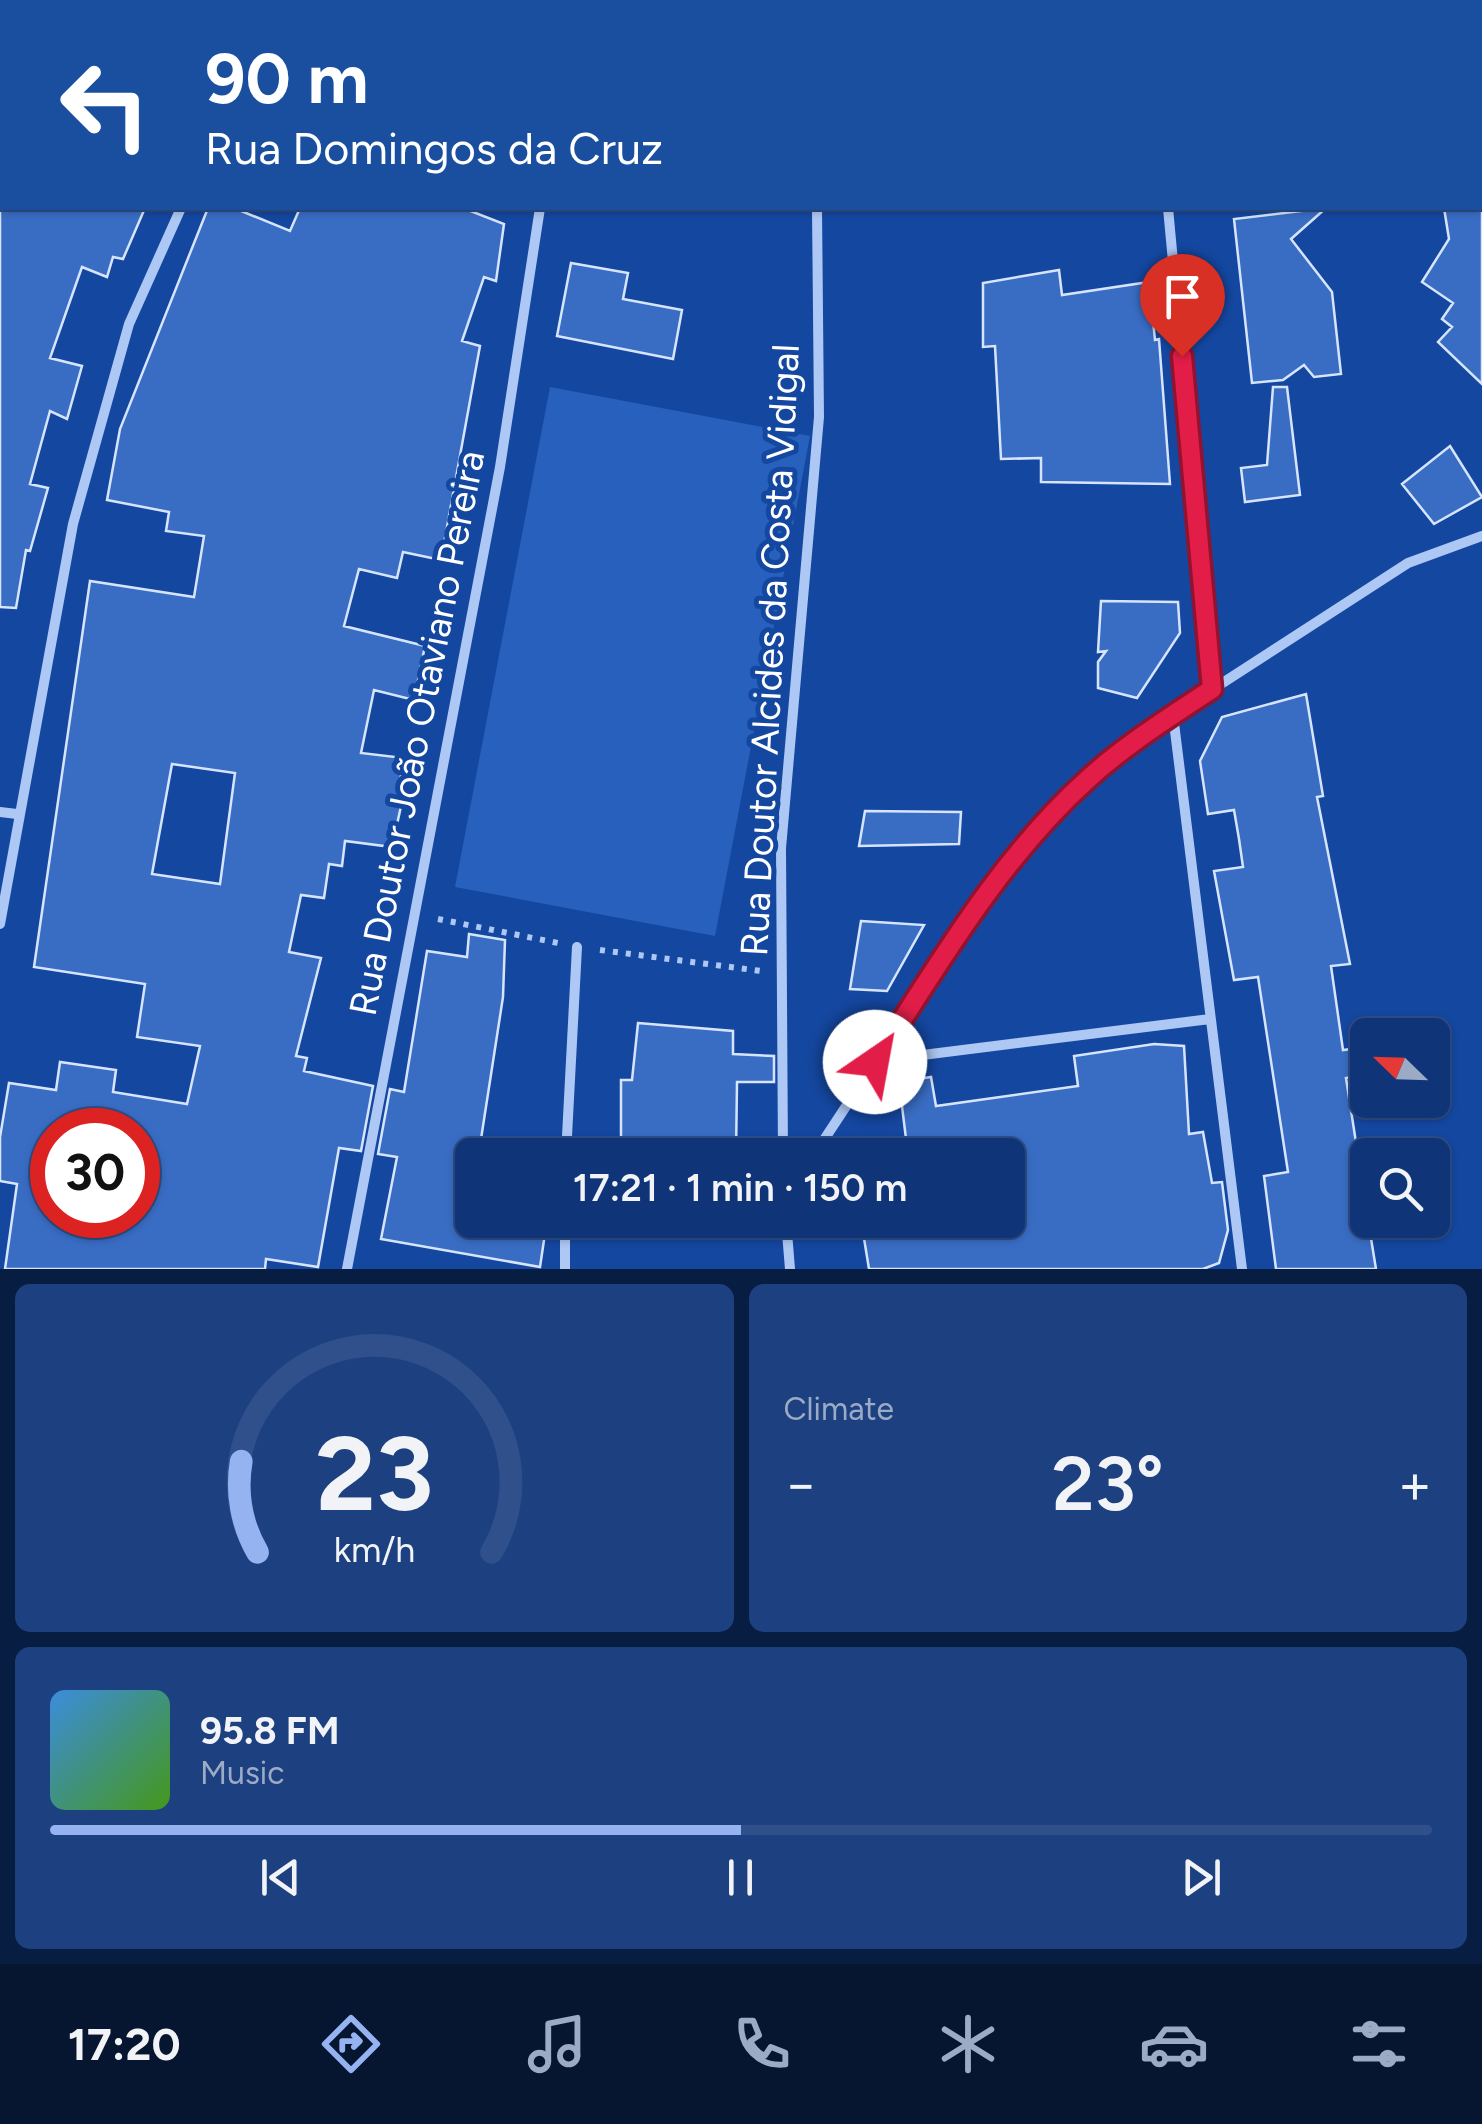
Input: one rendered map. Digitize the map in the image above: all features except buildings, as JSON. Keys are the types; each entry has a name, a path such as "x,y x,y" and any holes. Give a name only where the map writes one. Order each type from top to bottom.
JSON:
{"street":[{"path":"0,924 16,814 72,524 129,324 180,210"},
{"name":"Rua Doutor João Otaviano Pereira","path":"347,1269 500,467 540,210"},
{"name":"Rua Doutor Alcides da Costa Vidigal","path":"783,1138 781,848 818,417 817,210"},
{"path":"1168,210 1212,689"},
{"path":"825,1138 973,913 1030,841 1088,779 1173,714 1408,564 1482,536"},
{"path":"1173,714 1242,1269"},
{"path":"0,812 16,814"},
{"path":"567,1138 577,947"},
{"path":"875,1062 1210,1019"},
{"path":"565,1238 565,1269"},
{"path":"787,1238 790,1269"}],"shaded area":[{"path":"550,387 810,436 715,936 455,887"}],"route":[{"path":"875,1062 973,913 1030,841 1088,779 1212,689 1182,356"}]}
